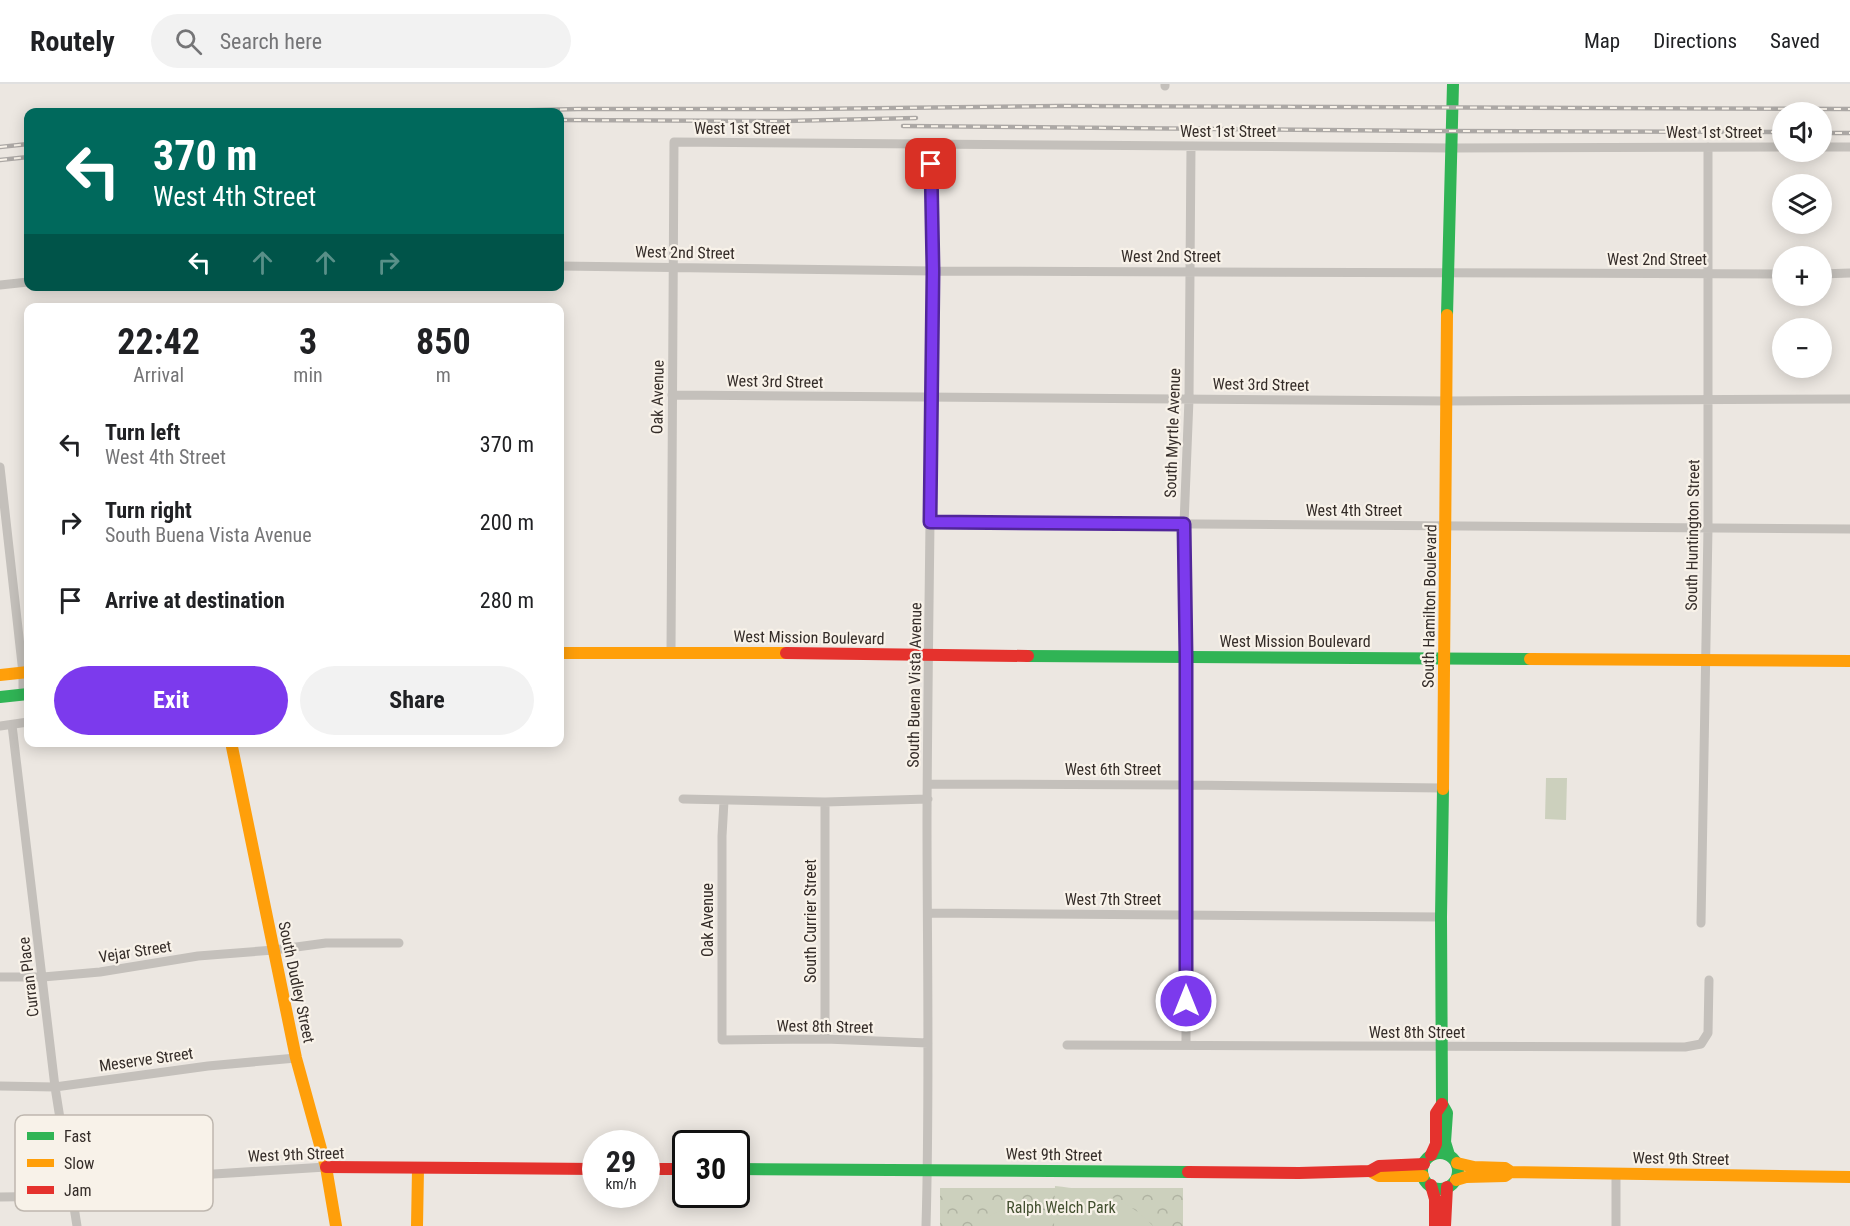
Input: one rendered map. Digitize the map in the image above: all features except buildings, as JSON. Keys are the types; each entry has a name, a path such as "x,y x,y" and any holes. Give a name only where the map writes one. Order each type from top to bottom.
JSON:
{"street":[{"name":"South Hamilton Boulevard","path":"1453,84 1447,272 1441,917 1442,1104 1447,1113 1445,1142 1453,1159"},
{"name":"West 1st Street","path":"674,142 1452,148 1772,147"},
{"name":"Oak Avenue","path":"671,652 674,142"},
{"name":"South Buena Vista Avenue","path":"926,1226 930,397 933,271 931,144"},
{"name":"South Myrtle Avenue","path":"1186,1045 1184,524 1189,399 1191,146"},
{"name":"South Huntington Street","path":"1701,923 1708,528 1708,147"},
{"path":"1832,147 1850,147"},
{"name":"West 2nd Street","path":"564,266 933,271 1772,274"},
{"path":"1832,273 1850,273"},
{"path":"0,285 24,282"},
{"name":"West 3rd Street","path":"672,395 1447,401 1850,399"},
{"path":"0,467 24,657"},
{"name":"West 4th Street","path":"930,522 1850,529"},
{"name":"West Mission Boulevard","path":"564,653 1850,661"},
{"path":"0,675 24,673"},
{"path":"0,697 24,694"},
{"path":"0,726 24,723"},
{"name":"Curran Place","path":"12,725 59,1115"},
{"name":"South Dudley Street","path":"232,747 296,1058 326,1167 336,1226"},
{"name":"West 6th Street","path":"928,784 1185,784 1442,788"},
{"path":"683,799 825,802 928,799"},
{"name":"Oak Avenue","path":"722,1040 724,801"},
{"name":"South Currier Street","path":"825,802 825,1039"},
{"name":"West 7th Street","path":"928,913 1441,917"},
{"name":"Vejar Street","path":"0,977 43,977 100,972 198,956 327,943 399,943"},
{"name":"West 8th Street","path":"1067,1045 1685,1047 1701,1044 1708,1033 1709,980"},
{"name":"West 8th Street","path":"722,1040 825,1039 928,1043"},
{"name":"Meserve Street","path":"0,1086 55,1087 208,1066 296,1058"},
{"name":"South Hamilton Boulevard","path":"1435,1226 1435,1199 1427,1170 1436,1144 1436,1113 1442,1104"},
{"path":"1445,1226 1452,1183 1458,1174 1453,1159 1437,1153 1427,1170 1442,1188 1452,1183"},
{"name":"West 9th Street","path":"1453,1159 1474,1167 1505,1168 1511,1172 1850,1176"},
{"name":"West 9th Street","path":"213,1174 326,1167 582,1169"},
{"path":"417,1226 418,1169"},
{"name":"West 9th Street","path":"750,1169 1288,1173 1370,1171 1379,1176 1427,1170"},
{"name":"West 9th Street","path":"1452,1183 1466,1177 1505,1176 1511,1172"},
{"path":"1616,1174 1616,1226"},
{"name":"West 9th Street","path":"0,1197 15,1197"},
{"name":"Curran Place","path":"74,1211 77,1226"}],"green space":[{"path":"1546,778 1567,778 1566,820 1545,819"},
{"path":"1055,1186 1108,1196 1132,1208 1153,1226 1054,1226"},
{"name":"Ralph Welch Park","path":"940,1188 1183,1188 1183,1226 940,1226"},
{"path":"1028,1204 1042,1205 1042,1226 977,1226 988,1217 1001,1211"}],"railway":[{"path":"564,109 1061,106 1850,109"},
{"path":"564,120 786,121 916,118"},
{"path":"903,126 1772,132"},
{"path":"1832,133 1850,133"},
{"path":"0,147 24,144"},
{"path":"0,160 24,157"}],"traffic: fast":[{"path":"1447,315 1453,84"},
{"path":"1028,656 1530,659"},
{"path":"0,697 24,694"},
{"path":"1443,789 1442,1104 1447,1113 1445,1142 1449,1155"},
{"path":"1440,1153 1453,1158 1458,1171 1453,1184 1440,1189 1427,1184 1422,1171 1427,1158 1440,1153"},
{"path":"750,1169 1188,1172"}],"traffic: slow":[{"path":"1443,789 1447,315"},
{"path":"564,653 786,653"},
{"path":"1530,659 1850,661"},
{"path":"0,675 24,672"},
{"path":"232,747 296,1058 326,1167 336,1226"},
{"path":"1457,1163 1474,1167 1505,1168 1511,1172 1850,1177"},
{"path":"417,1226 418,1169"},
{"path":"1370,1171 1379,1176 1423,1176"},
{"path":"1456,1180 1466,1177 1508,1174"}],"traffic: jam":[{"path":"786,653 1028,656"},
{"path":"1431,1155 1436,1144 1436,1113 1442,1104"},
{"path":"1188,1172 1370,1171 1379,1166 1424,1164"},
{"path":"326,1167 582,1169"},
{"path":"660,1169 672,1169"},
{"path":"1431,1185 1435,1199 1435,1226"},
{"path":"1445,1226 1447,1187"}],"route":[{"path":"931,164 933,271 930,522 1184,524 1186,1001"}]}
